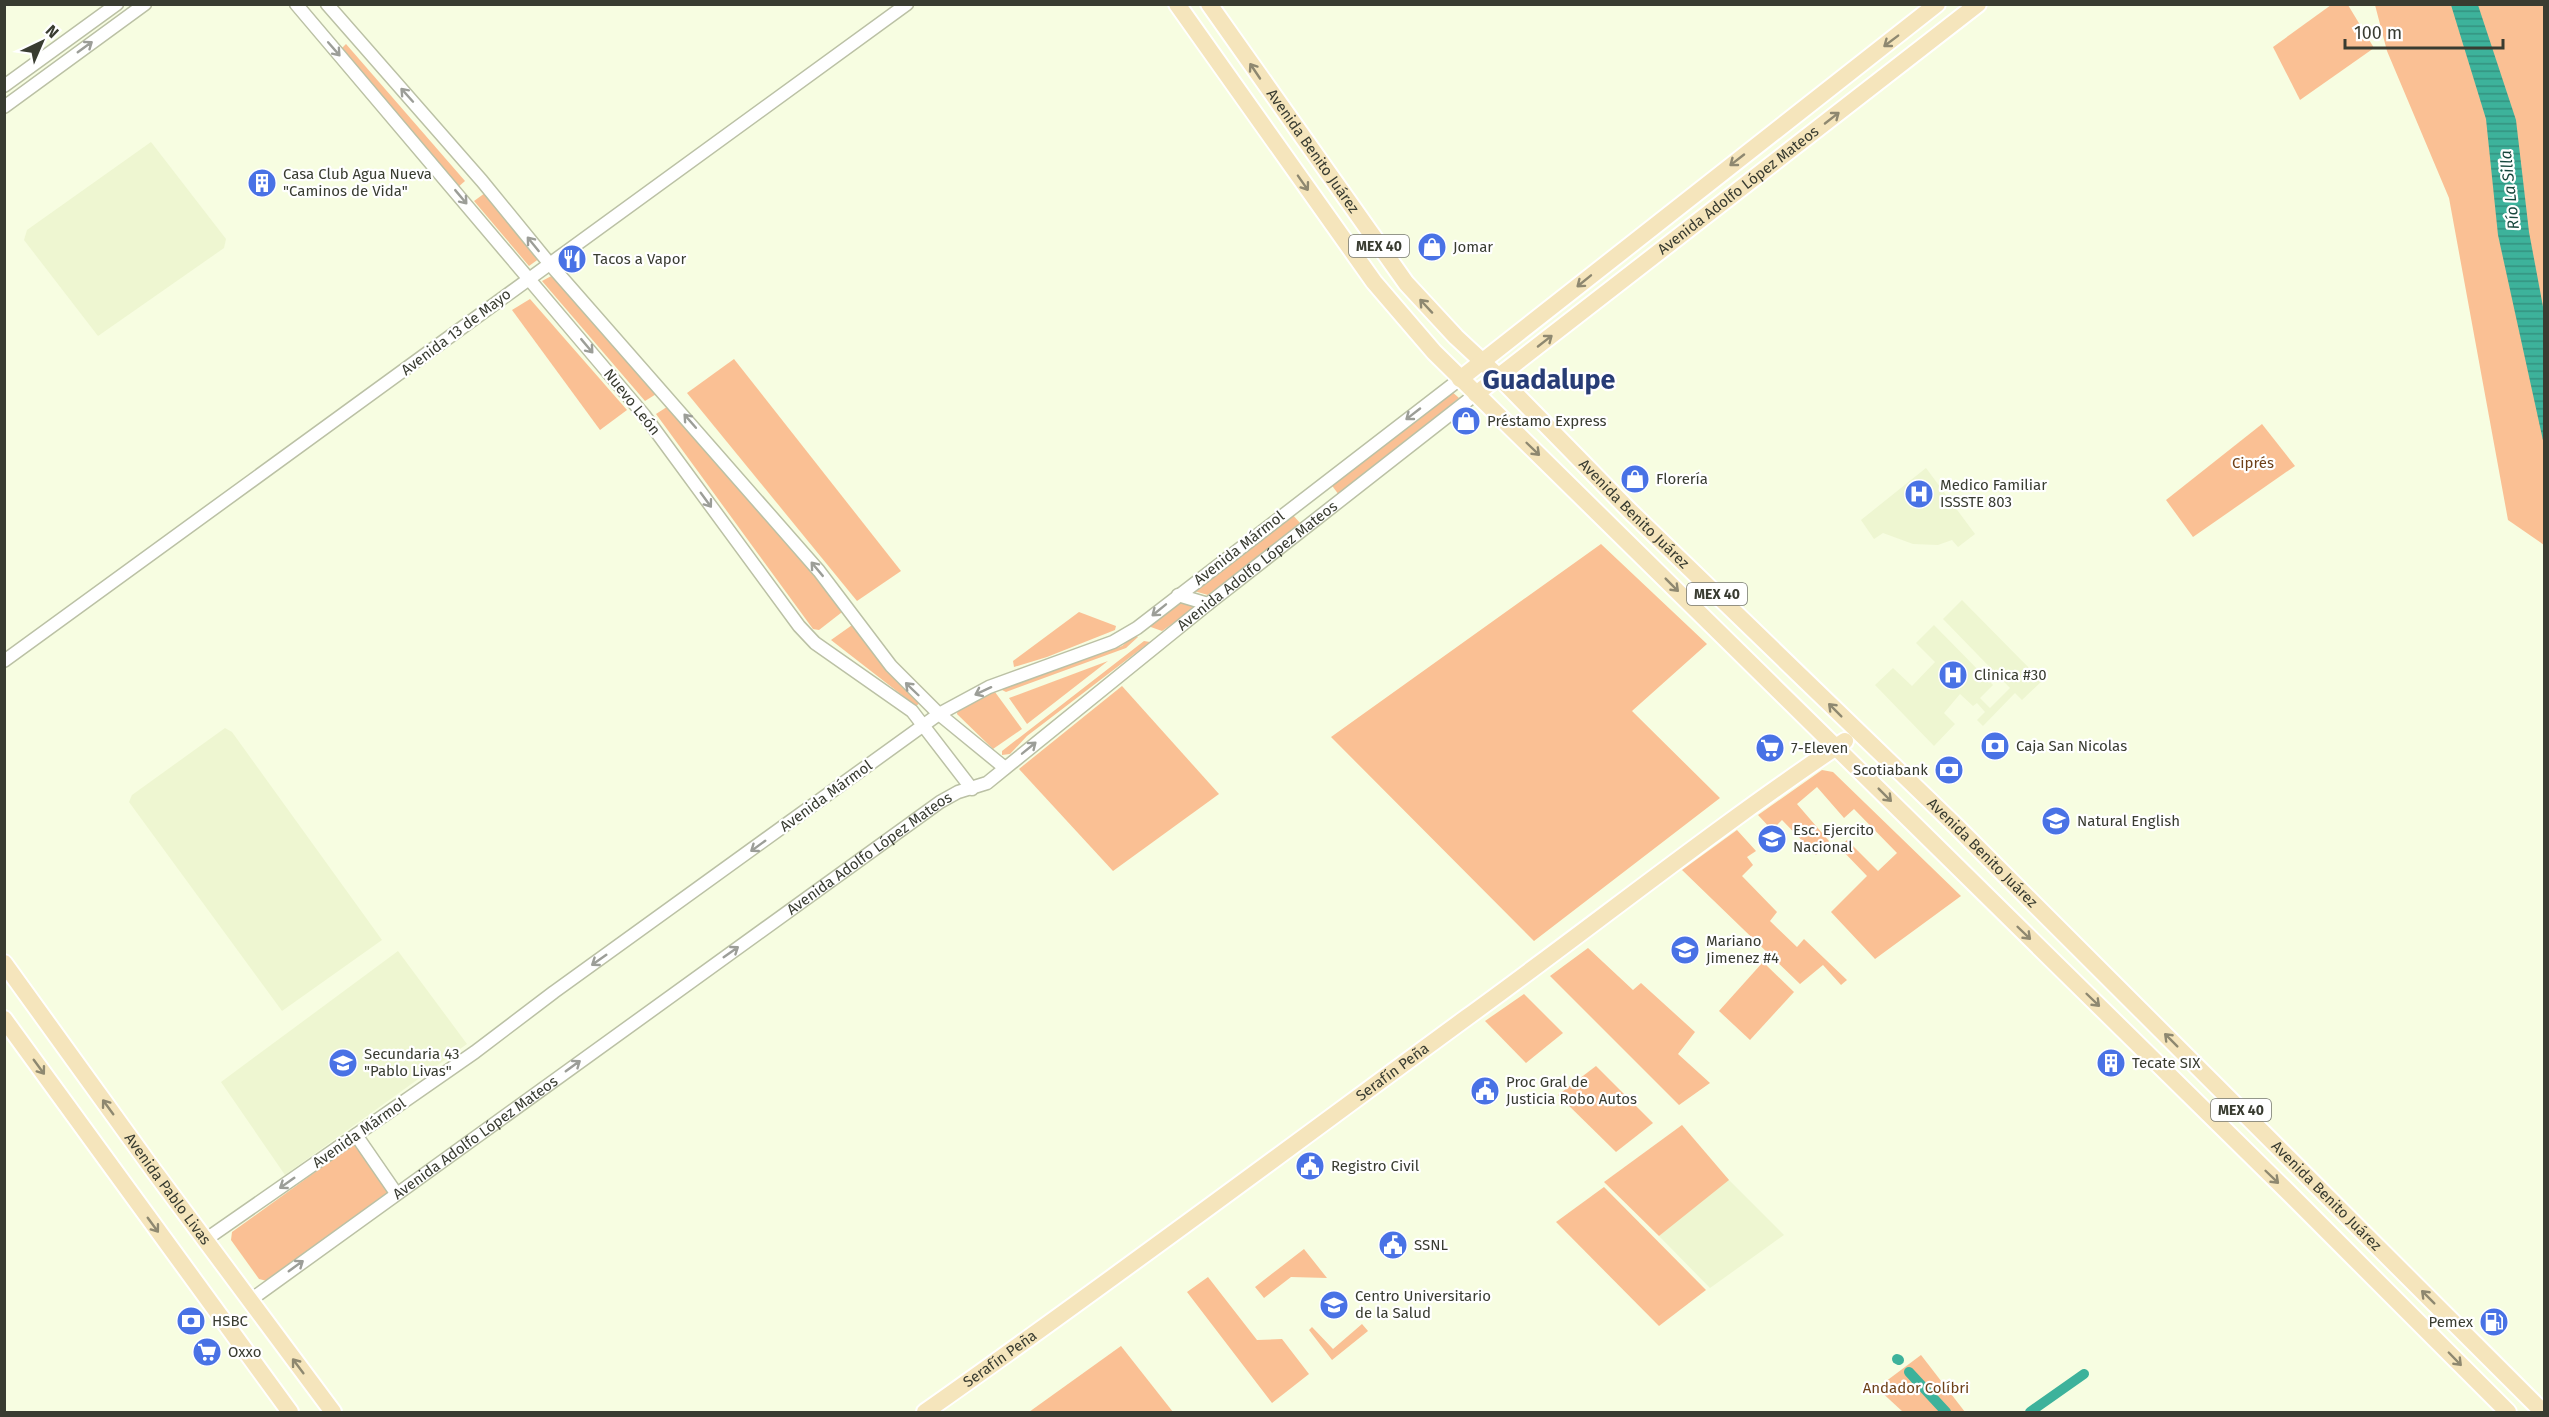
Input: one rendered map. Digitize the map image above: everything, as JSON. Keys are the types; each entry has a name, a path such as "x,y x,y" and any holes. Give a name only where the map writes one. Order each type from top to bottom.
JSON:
{"main road":[{"name":"Avenida Benito Juárez","path":"1177,4 1374,282 1434,352 2502,1407"},
{"name":"Avenida Benito Juárez","path":"1209,4 1406,283 1456,337 1499,376 1630,511 2095,963 2543,1413"},
{"name":"Avenida Adolfo López Mateos","path":"1460,379 1937,4"},
{"name":"Avenida Adolfo López Mateos","path":"1476,394 1978,4"},
{"path":"1659,221 1675,241"},
{"path":"1434,352 1446,351 1456,337"},
{"name":"Serafín Peña","path":"925,1413 1083,1301 1467,1018 1655,874 1858,733"},
{"path":"2051,959 2079,971 2095,963"},
{"name":"Avenida Pablo Livas","path":"4,963 333,1413"},
{"path":"4,1019 290,1413"},
{"path":"2488,1356 2477,1369 2497,1392 2502,1407"}],"street":[{"path":"4,86 117,4"},
{"path":"4,108 145,4"},
{"name":"Nuevo León","path":"296,4 654,427 804,632 834,658 905,705 924,724 972,789"},
{"name":"Nuevo León","path":"327,4 482,181 549,263 819,571 891,666 939,714 1005,768"},
{"name":"Avenida 13 de Mayo","path":"4,661 907,4"},
{"name":"Avenida Mármol","path":"205,1240 475,1052 554,992 688,898 939,714 989,687 1124,637 1460,379"},
{"name":"Avenida Adolfo López Mateos","path":"249,1301 940,802 958,792 987,783 1208,604 1476,394"},
{"path":"1178,595 1208,604"},
{"path":"356,1135 396,1193"}],"shaded area":[{"path":"151,142 226,239 224,248 98,336 24,240 27,230"},
{"name":"Medico Familiar ISSSTE 803","path":"1926,468 1975,534 1958,547 1952,540 1938,545 1913,544 1883,533 1874,539 1861,520"},
{"name":"Clinica #30","path":"1962,600 2042,681 2022,700 2015,693 1983,726 1977,720 1985,712 1977,703 1973,706 1960,694 1944,713 1955,724 1934,746 1875,685 1893,668 1912,686 1935,662 1916,643 1934,625 1993,685 1980,698 1990,708 2010,688 1943,619"},
{"path":"225,728 232,732 382,940 282,1011 129,802 132,795"},
{"name":"Secundaria 43 \"Pablo Livas\"","path":"398,951 467,1044 285,1175 221,1082"},
{"path":"1725,1176 1784,1235 1710,1288 1659,1236"}],"green space":[{"path":"2331,5 2348,5 2374,48 2300,100 2273,47"},
{"path":"2375,5 2544,5 2544,545 2508,520 2449,198 2387,51"},
{"path":"346,44 465,181 457,188 340,50"},
{"path":"485,193 540,258 529,266 474,201"},
{"path":"555,274 661,391 645,401 542,281"},
{"path":"530,299 627,410 600,430 512,310"},
{"path":"734,359 901,571 857,601 687,393"},
{"path":"1450,390 1459,398 1339,495 1330,483"},
{"path":"673,403 846,609 819,630 813,629 656,414"},
{"name":"Ciprés","path":"2262,424 2295,466 2193,537 2166,500"},
{"path":"1291,513 1301,524 1208,595 1194,591"},
{"path":"1601,544 1707,644 1632,711 1720,798 1534,941 1331,737"},
{"path":"1182,599 1199,605 1162,631 1148,626"},
{"path":"1079,612 1116,626 1115,630 1047,657 1014,667 1013,661"},
{"path":"855,623 921,702 916,706 831,640"},
{"path":"1135,635 1138,637 1126,648 1006,692 1000,689 1122,646"},
{"path":"1144,641 1150,642 1027,736 1010,754 1002,755 1002,751"},
{"path":"1108,661 1027,724 1009,698"},
{"path":"1122,686 1219,794 1113,871 1019,769"},
{"path":"995,692 1022,729 993,749 957,714 958,707"},
{"path":"1822,770 1833,772 1961,896 1875,959 1831,912 1867,876 1839,847 1847,840 1878,871 1897,853 1854,809 1844,818 1817,787 1797,804 1829,841 1816,855 1782,820 1772,830 1758,815"},
{"path":"1737,830 1756,851 1747,857 1753,865 1742,876 1777,912 1770,921 1797,947 1804,939 1847,980 1841,985 1823,965 1800,984 1682,870"},
{"path":"1588,948 1633,990 1641,983 1695,1032 1678,1054 1710,1083 1679,1105 1550,976"},
{"path":"1763,962 1794,992 1750,1040 1719,1011"},
{"path":"1524,994 1563,1033 1526,1063 1485,1021"},
{"path":"1596,1066 1653,1123 1616,1152 1558,1095"},
{"path":"1682,1125 1729,1180 1659,1236 1604,1182"},
{"path":"354,1144 361,1147 388,1187 388,1193 267,1281 259,1279 231,1240 232,1232"},
{"path":"1604,1187 1706,1290 1659,1326 1556,1222"},
{"path":"1304,1249 1327,1278 1291,1277 1264,1298 1255,1287"},
{"path":"1208,1277 1257,1340 1282,1339 1309,1374 1272,1403 1187,1292"},
{"path":"1362,1324 1368,1331 1332,1360 1309,1330 1312,1327 1333,1349"},
{"path":"1121,1346 1173,1412 1029,1412"},
{"name":"Andador Colíbri","path":"1921,1355 1965,1412 1903,1412 1877,1388"}],"water":[{"name":"Río La Silla","path":"2451,5 2478,5 2516,120 2529,232 2544,312 2544,445 2498,235 2486,119"}],"waterway":[{"path":"1909,1372 1946,1412"},
{"path":"2030,1412 2084,1374"}],"place":[{"name":"Casa Club Agua Nueva \"Caminos de Vida\"","path":"262,183"},
{"name":"Jomar","path":"1432,247"},
{"name":"Tacos a Vapor","path":"572,259"},
{"name":"Préstamo Express","path":"1466,421"},
{"name":"Florería","path":"1635,479"},
{"name":"Medico Familiar ISSSTE 803","path":"1919,494"},
{"name":"Clinica #30","path":"1953,675"},
{"name":"Caja San Nicolas","path":"1995,746"},
{"name":"7-Eleven","path":"1770,748"},
{"name":"Scotiabank","path":"1949,770"},
{"name":"Natural English","path":"2056,821"},
{"name":"Esc. Ejercito Nacional","path":"1772,839"},
{"name":"Mariano Jimenez #4","path":"1685,950"},
{"name":"Secundaria 43 \"Pablo Livas\"","path":"343,1063"},
{"name":"Tecate SIX","path":"2111,1063"},
{"name":"Proc Gral de Justicia Robo Autos","path":"1485,1091"},
{"name":"Registro Civil","path":"1310,1166"},
{"name":"SSNL","path":"1393,1245"},
{"name":"Centro Universitario de la Salud","path":"1334,1305"},
{"name":"HSBC","path":"191,1321"},
{"name":"Pemex","path":"2494,1322"},
{"name":"Oxxo","path":"207,1352"}],"district":[{"name":"Guadalupe","path":"1549,380"}]}
